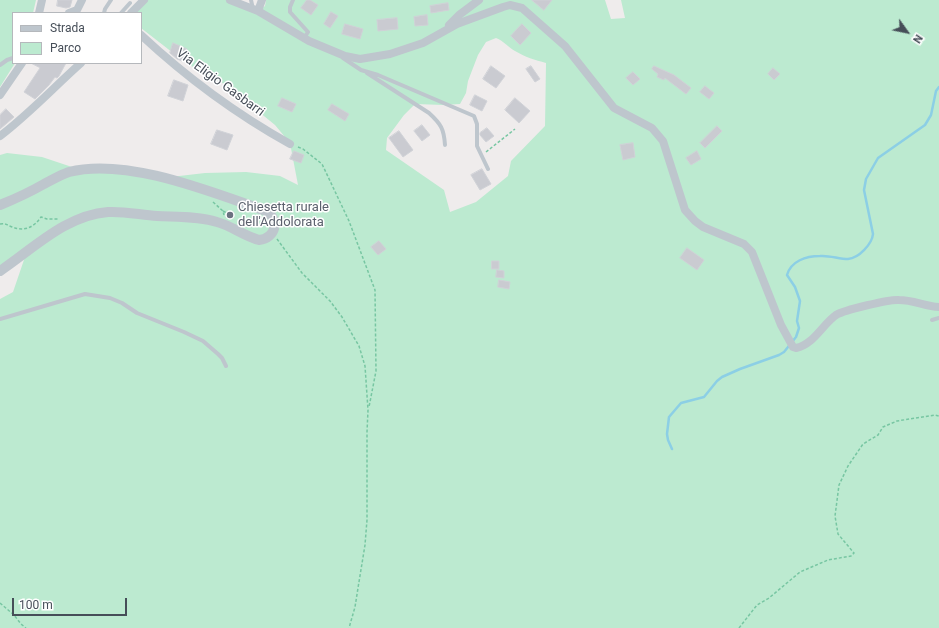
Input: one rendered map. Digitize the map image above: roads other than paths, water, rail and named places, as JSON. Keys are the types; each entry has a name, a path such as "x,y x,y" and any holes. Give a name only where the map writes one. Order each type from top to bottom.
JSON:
{"street":[{"path":"39,12 42,0"},
{"path":"72,12 77,10 82,0"},
{"path":"132,12 144,0"},
{"path":"230,0 256,10 304,38 332,51 345,56 360,59 390,54 423,43 457,24 510,5 522,8 565,46 614,108 652,128 663,141 685,210 695,221 703,227 744,244 752,252 781,326 793,347 796,348 807,344 832,319 847,311 899,300 924,305 939,306"},
{"path":"256,10 262,0"},
{"path":"440,33 459,15 479,0"},
{"name":"Via Eligio Gasbarri","path":"142,37 178,68 258,126 290,144"},
{"path":"0,95 21,64"},
{"path":"0,136 31,111 56,85 80,64"},
{"path":"0,205 66,173 86,169 107,168 162,178 266,211 274,218 275,223 272,233 266,238 259,240 226,225 201,219 136,215 119,212 99,213 88,216 56,230 0,272"}],"lane":[{"path":"104,12 104,9 111,0"},
{"path":"251,0 256,10"},
{"path":"293,0 290,7 290,12 308,32 304,38"},
{"path":"121,12 130,3"},
{"path":"332,51 429,113 441,126 444,134 445,145"},
{"path":"0,65 12,58"},
{"path":"361,70 378,75 474,116 477,124 477,146 488,168"},
{"path":"0,319 85,294 110,298 122,303 137,313 203,341 222,358 226,366"},
{"path":"932,320 939,318"}],"waterway":[{"path":"672,449 667,434 669,417 681,403 704,397 722,377 779,355 784,352 796,337 799,328 797,321 800,301 795,287 787,275 792,266 804,258 815,256 848,259 852,258 868,246 873,234 864,190 866,179 878,158 925,125 931,115 936,91 939,87"}],"place":[{"name":"Chiesetta rurale dell'Addolorata","path":"230,215"}]}
